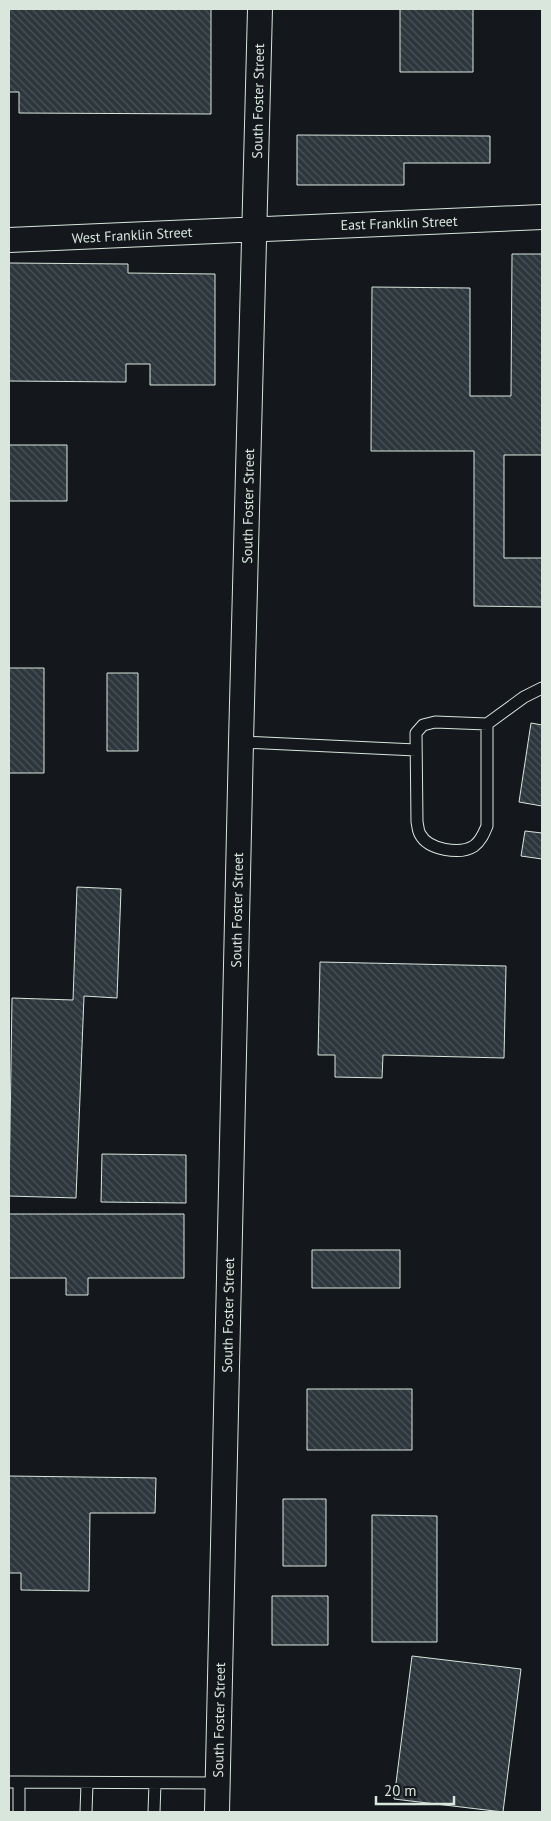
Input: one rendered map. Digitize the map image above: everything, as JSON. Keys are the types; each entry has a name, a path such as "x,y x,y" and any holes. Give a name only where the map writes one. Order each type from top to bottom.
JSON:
{"street":[{"name":"South Foster Street","path":"217,1812 241,742 260,9"},
{"name":"East Franklin Street","path":"255,229 542,217"},
{"name":"West Franklin Street","path":"9,240 255,229"}],"lane":[{"path":"487,724 487,826 482,838 474,847 459,850 437,848 420,834 417,822 416,733 423,725 435,722 487,724 524,697 542,688"},
{"path":"241,742 416,750"},
{"path":"19,1812 14,1782 218,1783"},
{"path":"86,1812 87,1783"},
{"path":"154,1812 155,1783"}],"building":[{"path":"9,9 211,9 211,114 19,113 19,92 9,92"},
{"path":"400,9 473,9 473,72 400,72"},
{"path":"297,135 490,136 490,163 404,163 404,185 297,185"},
{"path":"512,254 542,254 542,455 504,455 504,558 542,558 542,607 474,606 474,451 371,451 372,287 470,288 470,396 511,396"},
{"path":"9,263 128,264 128,273 215,274 215,385 150,385 150,364 126,364 126,382 9,381"},
{"path":"9,445 67,445 67,501 9,501"},
{"path":"9,668 44,668 44,773 9,773"},
{"path":"107,673 138,673 138,751 107,751"},
{"path":"531,723 542,725 542,806 519,802"},
{"path":"525,831 542,833 542,859 521,856"},
{"path":"77,887 121,889 117,998 84,996 76,1198 9,1196 12,998 73,1000"},
{"path":"320,962 506,966 504,1058 383,1055 382,1078 335,1077 335,1055 318,1055"},
{"path":"102,1154 186,1155 186,1203 101,1202"},
{"path":"9,1214 184,1214 184,1278 88,1278 88,1295 66,1295 66,1278 9,1278"},
{"path":"312,1250 400,1250 400,1288 312,1288"},
{"path":"307,1389 412,1389 412,1450 307,1450"},
{"path":"9,1476 156,1478 155,1513 90,1513 89,1591 21,1590 21,1573 9,1573"},
{"path":"283,1499 326,1499 326,1566 283,1566"},
{"path":"372,1515 437,1516 437,1642 372,1642"},
{"path":"272,1596 328,1596 328,1645 272,1645"},
{"path":"412,1656 521,1669 503,1812 394,1799"}]}
